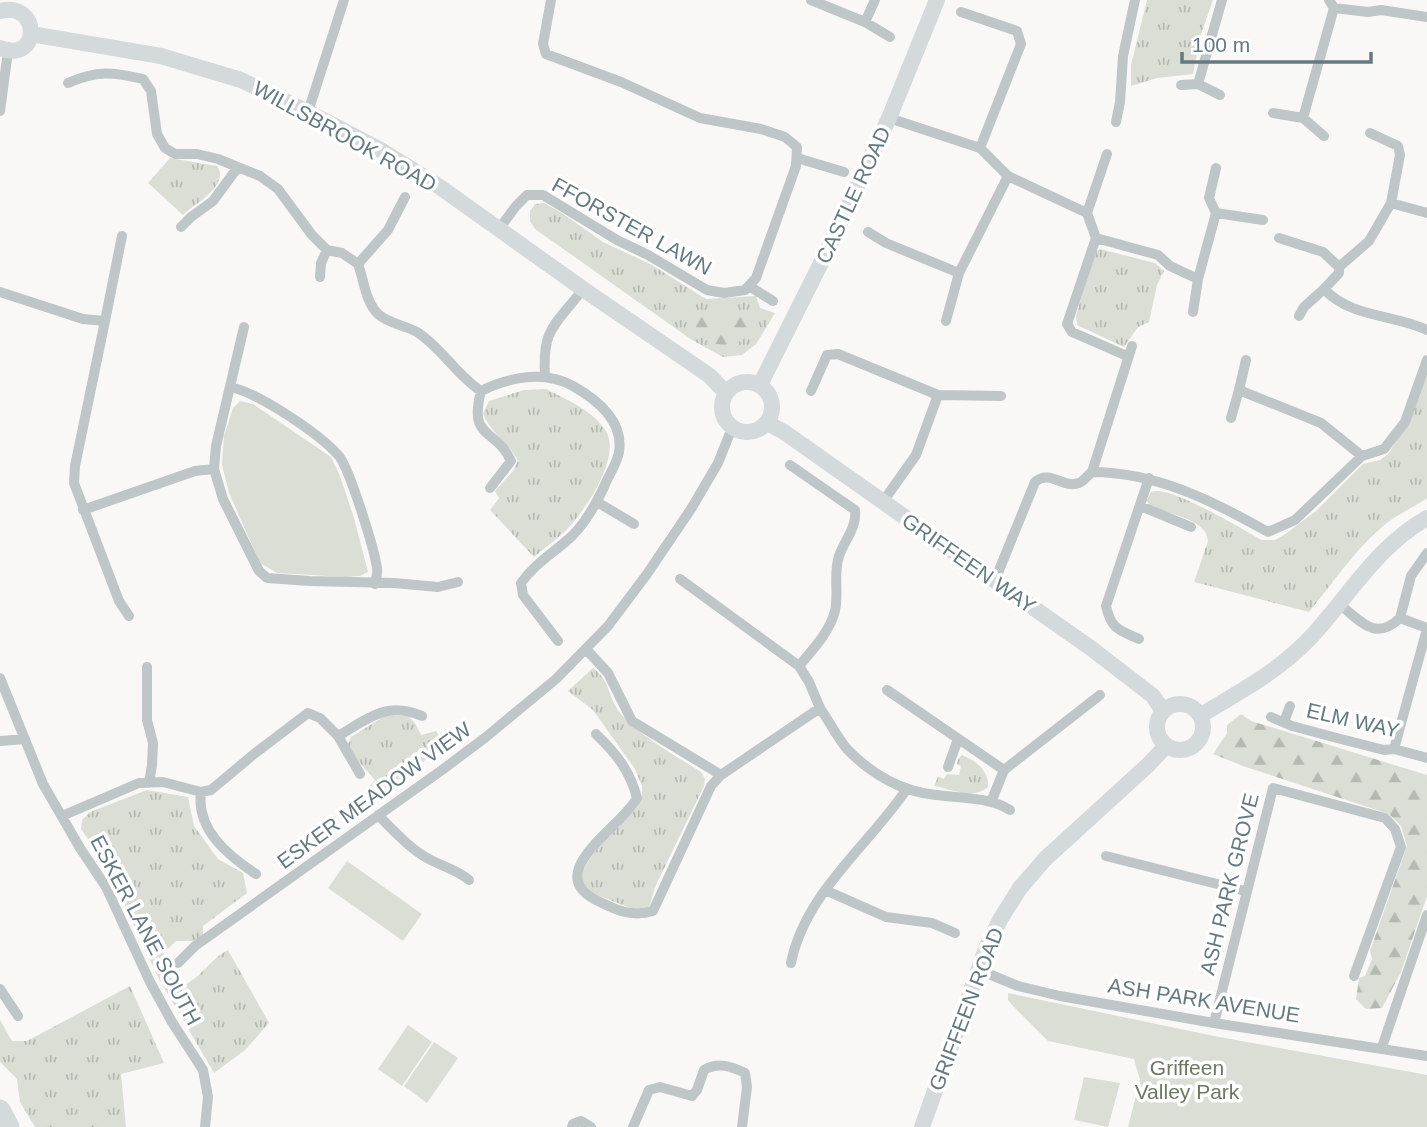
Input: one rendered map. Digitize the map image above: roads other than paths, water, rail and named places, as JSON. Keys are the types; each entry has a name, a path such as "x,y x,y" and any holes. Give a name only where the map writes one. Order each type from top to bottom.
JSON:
{"highway":[{"path":"0,1111 9,1127"}],"street":[{"path":"308,112 344,0"},
{"path":"551,0 543,44 546,54 621,82 700,118 761,129 785,137 797,148 796,166 756,278 749,286 773,301"},
{"path":"811,0 865,22 890,37"},
{"path":"865,22 875,0"},
{"name":"CASTLE ROAD","path":"760,385 889,118 937,0"},
{"path":"1115,122 1120,102 1123,56 1135,0"},
{"path":"1198,85 1222,0"},
{"path":"1303,118 1331,4 1368,12 1381,10 1427,17"},
{"path":"0,111 4,49 20,49 25,45 32,28 27,16 10,7"},
{"path":"961,12 1017,31 1020,44 980,148"},
{"name":"WILLSBROOK ROAD","path":"31,34 160,56 241,80 308,112 438,186 710,376 726,393"},
{"path":"68,83 81,77 114,72 143,79 151,91 157,134 166,148 175,154 218,159 260,176 278,188 312,235 327,250 342,253 358,264 364,288 378,313 394,324 415,331 435,345 471,385 481,391"},
{"path":"1181,85 1198,85 1220,95"},
{"path":"1273,113 1303,118 1324,136"},
{"path":"889,118 980,148 1008,176 1087,213"},
{"path":"1339,267 1369,241 1391,203 1400,155 1398,146 1370,133"},
{"path":"995,580 1035,482 1041,477 1049,477 1075,484 1092,471 1130,351 1072,332 1067,324 1096,238 1087,213 1107,154"},
{"path":"797,158 844,172"},
{"path":"181,227 213,201 238,167"},
{"path":"1193,312 1198,279 1216,213 1209,198 1216,168"},
{"path":"946,321 958,273 1008,176"},
{"name":"FFORSTER LAWN","path":"499,229 527,195 543,195 707,290 724,293 744,290 749,286"},
{"path":"358,264 387,230 405,197"},
{"path":"1391,203 1427,213"},
{"path":"1216,213 1263,220"},
{"path":"868,232 886,243 958,273"},
{"path":"122,236 75,466 74,483 118,601 129,616"},
{"path":"1096,238 1158,255 1170,266 1198,279"},
{"path":"1279,238 1323,252 1339,267 1339,273 1304,307 1299,316"},
{"path":"320,277 321,263 327,250"},
{"path":"545,376 545,344 550,330 583,289"},
{"path":"1324,289 1329,296 1362,312 1427,330"},
{"path":"0,292 83,319 105,321"},
{"path":"244,327 216,446 214,469 223,499 258,571 267,578 375,584 438,587 458,582"},
{"path":"811,391 827,355 838,354 938,395 1001,396"},
{"path":"1231,418 1246,360"},
{"path":"1092,471 1149,478 1219,505 1268,532 1295,520 1362,456 1384,449 1405,422 1427,360"},
{"path":"490,488 511,461 508,454 478,423 476,410 481,391 492,385 519,378 545,376 564,381 589,395 606,411 617,430 619,452 597,502 573,534 529,571 521,583 523,595 558,641"},
{"path":"745,382 760,385 771,398 771,415 767,422 754,432 732,428 726,422 721,407 726,393 731,387 745,382"},
{"path":"231,387 253,395 292,420 327,443 342,459 372,547 377,571 375,584"},
{"path":"1239,390 1321,423 1362,456"},
{"path":"882,503 916,455 938,395"},
{"name":"GRIFFEEN WAY","path":"767,422 1125,673 1153,696 1163,711"},
{"path":"721,775 632,721 608,673 586,649 608,626 648,574 691,509 718,463 732,428"},
{"path":"790,465 855,510 856,519 839,556 835,580 835,609 827,632 799,666"},
{"path":"83,510 195,471 214,469"},
{"path":"1139,639 1115,628 1106,606 1149,478"},
{"path":"597,502 634,524"},
{"path":"1140,506 1191,527"},
{"path":"1201,715 1255,684 1279,666 1309,639 1383,551 1427,518"},
{"path":"1339,604 1371,628 1380,630 1392,626 1400,618 1411,576 1427,552"},
{"path":"680,579 799,666 820,708 846,748 876,772 906,790 991,802 1010,810"},
{"path":"1394,749 1427,629 1400,618"},
{"name":"ESKER MEADOW VIEW","path":"178,963 195,946 486,737 551,684 586,649"},
{"path":"147,667 147,720 153,743 149,783"},
{"name":"ESKER LANE SOUTH","path":"0,678 43,784 106,887 150,982 203,1070 208,1097 205,1127"},
{"path":"887,690 1004,770"},
{"path":"991,802 1004,770 1100,695"},
{"path":"1175,704 1183,704 1201,715 1203,731 1195,745 1180,750 1166,746 1157,732 1158,717 1163,711 1175,704"},
{"path":"1284,722 1290,706"},
{"path":"596,734 620,759 632,779 637,798 631,810 583,856 577,877 579,888 586,896 622,912 640,914 653,911 711,786 721,775 820,708"},
{"path":"338,736 382,710 408,710 422,716"},
{"path":"62,816 139,783 163,782 201,792 211,790 308,713 320,718 338,736 360,774"},
{"name":"ELM WAY","path":"1271,717 1292,726 1384,750 1394,749 1427,758"},
{"path":"0,741 25,739"},
{"path":"948,767 958,740"},
{"name":"GRIFFEEN ROAD","path":"922,1127 979,970 1001,918 1020,888 1045,859 1166,746"},
{"name":"ASH PARK GROVE","path":"1214,1023 1273,788 1385,818 1395,829 1401,847 1354,976"},
{"path":"791,962 797,936 825,890 906,790"},
{"path":"201,792 200,804 205,826 234,859 256,874"},
{"path":"378,815 415,850 430,860 457,870 469,880"},
{"path":"1106,856 1245,891"},
{"path":"825,890 886,917 932,923 954,933"},
{"path":"1382,1047 1427,915"},
{"name":"ASH PARK AVENUE","path":"979,970 1018,986 1214,1023 1427,1056"},
{"path":"0,989 18,1016"},
{"path":"633,1127 649,1090 660,1087 692,1096 704,1070 714,1064 745,1073 747,1087 742,1127"},
{"path":"572,1127 581,1121 591,1127"}],"park label":[{"name":"Griffeen Valley Park","path":"1187,1079"}]}
